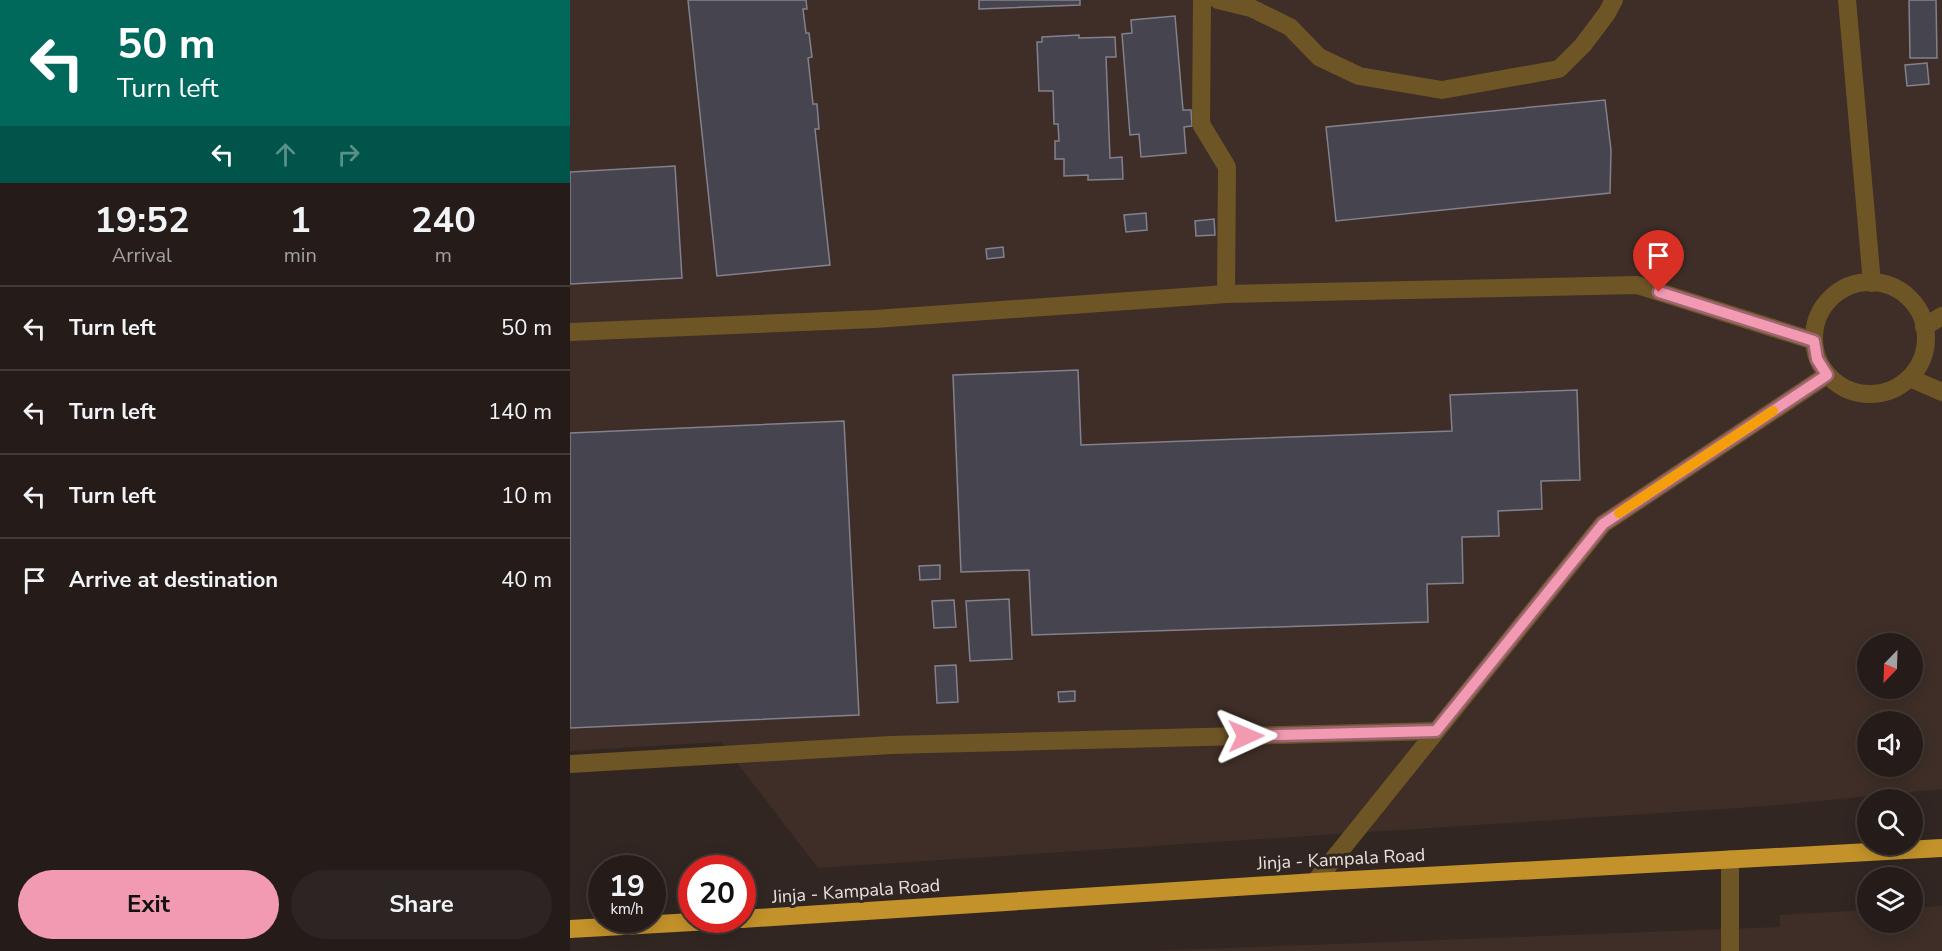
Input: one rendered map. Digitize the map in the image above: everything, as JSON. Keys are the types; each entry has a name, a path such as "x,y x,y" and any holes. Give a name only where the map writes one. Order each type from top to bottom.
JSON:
{"highway":[{"name":"Jinja - Kampala Road","path":"756,918 1315,882 1942,848"},
{"path":"570,929 678,923"}],"street":[{"path":"1202,0 1201,124 1227,167 1226,294"},
{"path":"1218,0 1251,8 1290,27 1319,57 1359,76 1442,90 1559,69 1583,45 1614,0"},
{"path":"1847,0 1872,283"},
{"path":"1872,283 1890,286 1906,296 1918,310 1924,327 1925,345 1920,363 1910,378 1895,389 1877,394 1859,393 1842,386 1827,375 1817,359 1814,341 1816,322 1824,306 1837,293 1853,285 1872,283"},
{"path":"570,332 875,320 1226,294 1637,285 1814,341"},
{"path":"1924,327 1942,316"},
{"path":"1315,882 1603,524 1827,375"},
{"path":"1910,378 1942,392"},
{"path":"570,764 891,745 1436,731"},
{"path":"1730,859 1730,951"}],"shaded area":[{"path":"570,0 1942,0 1942,789 1923,791 1923,789 1857,789 1857,797 1768,806 818,868 721,742 570,751"},
{"path":"1942,906 1942,951 1150,951 1780,927 1780,915 1857,911 1857,933 1923,933 1923,907"}],"building":[{"path":"688,0 806,0 807,9 803,9 812,57 808,58 813,104 817,104 819,129 815,129 830,265 717,276"},
{"path":"979,0 1080,0 1080,5 979,9"},
{"path":"1909,0 1936,0 1937,58 1910,58"},
{"path":"1175,16 1183,110 1191,110 1192,126 1184,127 1186,153 1141,157 1139,134 1130,135 1122,34 1132,33 1131,20"},
{"path":"1079,35 1079,38 1115,37 1116,57 1106,57 1110,158 1122,157 1123,179 1088,180 1088,175 1064,176 1064,159 1055,159 1055,141 1059,141 1058,124 1054,124 1053,91 1039,91 1037,42 1042,42 1042,37"},
{"path":"1927,63 1929,84 1907,86 1905,65"},
{"path":"1605,100 1611,150 1610,193 1336,221 1326,127"},
{"path":"675,166 682,278 570,284 570,172"},
{"path":"1146,213 1147,230 1126,232 1124,215"},
{"path":"1214,219 1215,235 1196,236 1195,221"},
{"path":"1003,247 1004,257 987,259 986,249"},
{"path":"1078,370 1081,445 1452,431 1450,395 1577,390 1580,480 1541,481 1542,509 1498,511 1499,536 1462,537 1463,583 1427,584 1428,622 1032,635 1029,570 961,572 953,375"},
{"path":"844,421 859,715 570,728 570,433"},
{"path":"940,565 940,579 920,580 919,566"},
{"path":"1009,599 1012,659 970,661 966,601"},
{"path":"954,600 956,627 934,628 932,601"},
{"path":"956,665 958,702 937,703 935,666"},
{"path":"1075,691 1075,701 1059,702 1058,692"}],"slow traffic":[{"path":"1619,513 1773,411"}],"route":[{"path":"1246,736 1436,731 1603,524 1827,375 1817,359 1814,341 1659,292"}]}
